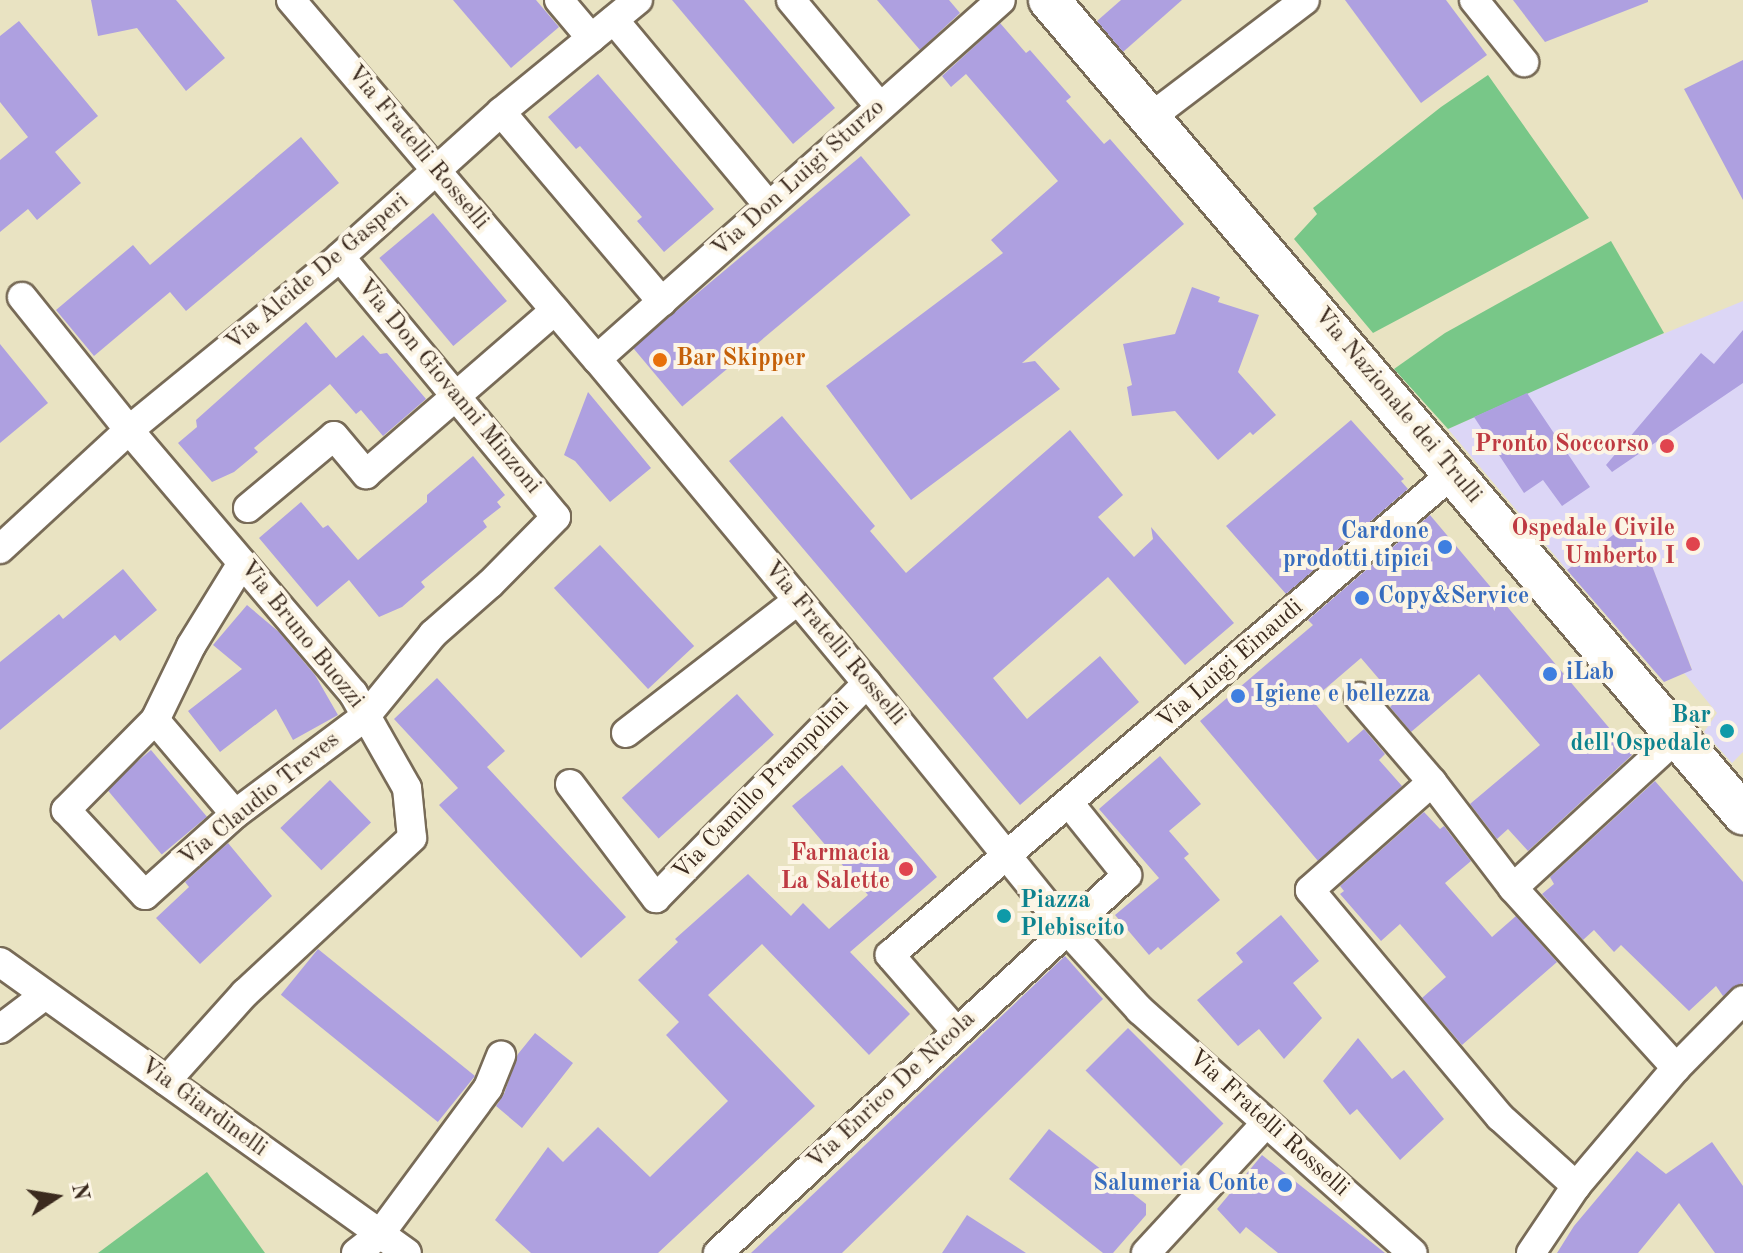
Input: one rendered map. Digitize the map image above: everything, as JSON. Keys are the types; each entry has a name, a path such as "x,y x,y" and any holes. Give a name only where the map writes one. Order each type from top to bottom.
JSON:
{"street":[{"name":"Via Fratelli Rosselli","path":"291,0 597,359 867,683 1066,929 1140,1010 1409,1252"},
{"path":"559,0 591,38"},
{"name":"Via Alcide De Gasperi","path":"0,549 129,430 340,257 501,112 638,0"},
{"path":"791,0 880,107"},
{"name":"Via Don Luigi Sturzo","path":"597,359 1001,0"},
{"name":"Via Nazionale dei Trulli","path":"1049,0 1743,814"},
{"path":"1151,117 1305,0"},
{"path":"1474,0 1524,62"},
{"path":"614,20 769,206"},
{"path":"501,112 662,302"},
{"name":"Via Don Giovanni Minzoni","path":"340,257 556,517"},
{"name":"Via Bruno Buozzi","path":"22,297 129,430 353,693 407,788 412,838 245,993 166,1081"},
{"path":"248,508 334,436 366,474 555,310"},
{"name":"Via Luigi Einaudi","path":"1009,857 1453,473"},
{"name":"Via Claudio Treves","path":"155,720 66,810 145,895 235,814 366,716 433,634 490,584 556,517"},
{"path":"235,814 155,720 191,646 242,563"},
{"path":"626,733 798,600"},
{"name":"Via Camillo Prampolini","path":"570,784 656,898 867,683"},
{"path":"1359,697 1432,782 1513,888 1676,1068"},
{"path":"1513,888 1677,737"},
{"path":"1432,782 1310,890 1500,1117 1576,1186"},
{"path":"1066,929 1127,875 1070,804"},
{"path":"956,1031 890,955 1009,857"},
{"name":"Via Enrico De Nicola","path":"718,1253 1066,929"},
{"name":"Via Giardinelli","path":"0,962 407,1253"},
{"path":"0,1029 45,995"},
{"path":"1531,1253 1576,1186 1676,1068 1743,1000"},
{"path":"356,1253 380,1234 488,1088 501,1056"},
{"path":"1146,1253 1266,1123"}],"shaded area":[{"name":"Ospedale Civile Umberto I","path":"1743,301 1743,752 1732,763 1704,732 1717,713 1684,673 1692,669 1634,520 1567,570 1448,429 1617,353"}],"green space":[{"path":"1488,75 1589,218 1373,333 1294,239 1317,214 1313,208 1441,107"},
{"path":"1611,241 1664,333 1448,429 1394,369 1445,333"},
{"path":"207,1172 265,1253 98,1253"}],"building":[{"path":"91,0 176,0 225,58 186,91 137,28 98,36"},
{"path":"453,0 536,0 559,27 511,68"},
{"path":"672,0 744,0 835,108 793,144"},
{"path":"877,0 949,0 960,13 920,50"},
{"path":"1121,0 1182,0 1123,52 1097,21"},
{"path":"1345,0 1446,0 1487,55 1421,103"},
{"path":"1513,0 1648,0 1648,2 1545,42"},
{"path":"19,21 98,116 55,152 81,183 37,220 28,209 0,232 0,160 28,137 0,102 0,36"},
{"path":"1000,23 1026,53 1030,50 1071,97 1066,101 1104,144 1110,139 1184,224 1022,363 1035,361 1060,389 911,500 826,386 1003,253 991,240 1058,181 966,74 951,87 942,76"},
{"path":"1743,60 1743,200 1684,89"},
{"path":"598,74 714,209 664,252 637,221 642,217 580,146 576,149 548,117"},
{"path":"301,137 339,183 186,311 170,292 94,356 56,310 133,245 150,265"},
{"path":"861,156 910,215 682,407 633,348"},
{"path":"433,213 507,301 453,346 379,258"},
{"path":"1192,287 1220,297 1218,302 1259,315 1238,372 1276,415 1253,435 1250,432 1218,460 1175,411 1132,416 1127,387 1132,385 1123,344 1175,334"},
{"path":"306,322 336,358 363,335 380,354 387,353 426,399 383,436 361,410 356,414 330,384 254,448 258,452 234,472 212,482 178,443 197,427 196,420"},
{"path":"1743,330 1743,383 1612,472 1606,465 1701,353 1714,364"},
{"path":"0,344 48,403 0,443"},
{"path":"588,392 651,468 610,502 575,461 564,455"},
{"path":"1527,393 1590,487 1562,506 1543,480 1524,493 1474,417"},
{"path":"782,416 875,526 870,531 906,573 1070,430 1123,495 1098,517 1134,557 1153,539 1151,527 1234,623 1185,665 1108,577 993,678 1027,719 1100,656 1139,702 1020,805 729,461"},
{"path":"1351,420 1404,479 1401,481 1408,489 1286,594 1226,526"},
{"path":"473,456 505,495 497,502 501,507 483,521 487,527 421,582 425,587 402,607 379,617 349,580 317,607 259,538 301,502 323,528 328,525 358,560 427,502 427,495"},
{"path":"1430,515 1632,755 1528,851 1508,829 1497,839 1470,804 1540,745 1479,674 1411,732 1390,707 1397,700 1361,658 1312,700 1348,743 1364,729 1385,754 1379,760 1402,786 1318,861 1200,721 1313,625 1308,620"},
{"path":"1634,519 1692,670 1664,682 1567,570"},
{"path":"600,545 694,646 648,689 554,588"},
{"path":"123,569 157,610 120,641 115,635 0,730 0,662 59,614 63,619"},
{"path":"247,605 279,632 315,675 338,715 293,740 276,709 220,752 188,711 242,669 213,645"},
{"path":"437,678 505,751 487,767 626,917 581,958 439,805 458,788 394,719"},
{"path":"737,694 774,735 659,839 622,798"},
{"path":"151,750 207,817 162,855 106,788"},
{"path":"1160,756 1201,804 1169,831 1189,854 1184,858 1220,900 1161,950 1158,947 1149,955 1115,915 1159,878 1099,809"},
{"path":"842,765 937,877 850,952 910,1014 869,1055 762,944 708,995 815,1106 658,1253 531,1253 495,1220 548,1147 563,1162 598,1127 650,1177 728,1101 666,1035 679,1022 638,980 678,942 675,939 748,874 791,916 803,903 829,929 868,895 792,806"},
{"path":"330,780 371,822 321,870 280,828"},
{"path":"1655,781 1743,882 1743,983 1723,996 1716,986 1689,1011 1621,945 1614,952 1594,930 1583,940 1542,894 1554,884 1550,877"},
{"path":"1424,812 1440,829 1444,826 1471,861 1445,883 1492,937 1516,916 1557,962 1462,1045 1422,998 1446,977 1400,924 1381,941 1340,894 1344,891 1340,886"},
{"path":"228,843 272,896 200,964 156,918 189,887 185,882"},
{"path":"1281,915 1319,961 1293,983 1322,1018 1284,1059 1259,1029 1238,1046 1197,1000 1243,962 1236,953"},
{"path":"318,949 475,1076 438,1122 281,995"},
{"path":"1065,956 1103,999 842,1253 751,1253"},
{"path":"1128,1028 1223,1123 1181,1166 1086,1070"},
{"path":"535,1033 573,1063 522,1128 496,1106 504,1094 518,1054"},
{"path":"1358,1038 1392,1079 1404,1070 1444,1119 1400,1160 1357,1109 1350,1115 1323,1081"},
{"path":"1049,1129 1146,1204 1146,1215 1113,1253 1103,1253 1009,1179"},
{"path":"1712,1142 1743,1186 1743,1253 1715,1253 1679,1203 1638,1253 1557,1253 1574,1226 1637,1151 1666,1174"},
{"path":"1262,1155 1385,1253 1278,1253 1246,1227 1240,1234 1217,1209"},
{"path":"967,1215 1026,1253 942,1253"}],"place":[{"name":"Bar Skipper","path":"660,360"},
{"name":"Pronto Soccorso","path":"1667,446"},
{"name":"Ospedale Civile Umberto I","path":"1693,544"},
{"name":"Cardone prodotti tipici","path":"1445,547"},
{"name":"Copy&Service","path":"1362,598"},
{"name":"iLab","path":"1550,674"},
{"name":"Igiene e bellezza","path":"1238,696"},
{"name":"Bar dell'Ospedale","path":"1727,731"},
{"name":"Farmacia La Salette","path":"906,869"},
{"name":"Piazza Plebiscito","path":"1004,916"},
{"name":"Salumeria Conte","path":"1285,1185"}]}
